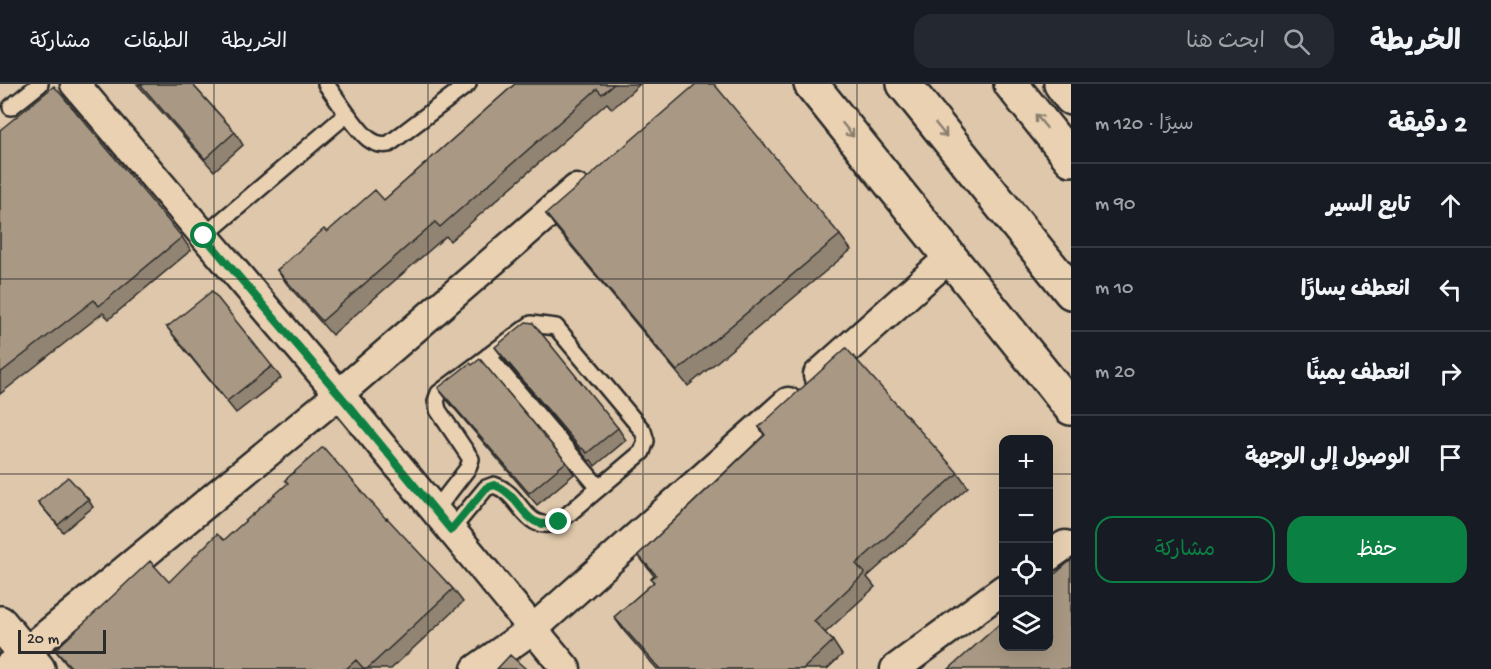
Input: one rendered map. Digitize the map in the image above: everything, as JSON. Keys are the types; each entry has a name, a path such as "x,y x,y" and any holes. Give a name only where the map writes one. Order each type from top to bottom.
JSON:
{"main road":[{"path":"811,84 1071,408"},
{"path":"904,84 1071,292"},
{"path":"1011,84 1071,159"},
{"path":"1061,84 1071,98"},
{"path":"950,256 1071,394"},
{"path":"0,623 22,663"}],"street":[{"path":"75,84 339,394 566,669"},
{"path":"22,663 339,394 599,169"},
{"path":"476,669 534,629 950,256"},
{"path":"901,667 999,593"}],"lane":[{"path":"11,107 40,84"},
{"path":"326,84 371,143 380,146 389,144 468,84"},
{"path":"204,236 347,114"},
{"path":"531,324 556,327 643,431 646,441 642,452 559,522 546,526 534,523 504,488 494,485 486,488 443,520 471,459 438,410 436,401 439,393 531,324"},
{"path":"488,356 599,488"}],"building":[{"path":"140,84 192,84 235,132 205,159"},
{"path":"515,84 614,84 602,94 597,89 440,227 435,222 322,321 277,270 324,229 327,232 375,190 384,200"},
{"path":"696,84 714,84 840,235 677,371 546,214"},
{"path":"54,86 182,237 99,306 94,300 0,373 0,130"},
{"path":"212,291 272,366 227,401 167,327"},
{"path":"526,322 533,323 618,428 587,453 581,449 495,347"},
{"path":"846,348 958,473 856,564 865,573 814,621 833,641 803,669 660,669 614,617 654,582 651,579 656,575 638,555 765,435 759,427"},
{"path":"480,359 566,462 529,493 438,388 470,363 472,365"},
{"path":"323,447 386,519 453,589 367,669 364,669 356,660 346,669 73,669 55,650 150,561 169,582 217,534 224,540 288,483 285,480"},
{"path":"68,477 88,499 58,525 38,502"},
{"path":"1071,560 1071,669 949,669 999,624 999,651 1053,651 1053,576"},
{"path":"510,655 526,669 497,669"}],"route":[{"path":"204,236 451,530 486,488 494,485 504,488 534,523 546,526 559,522"}]}
